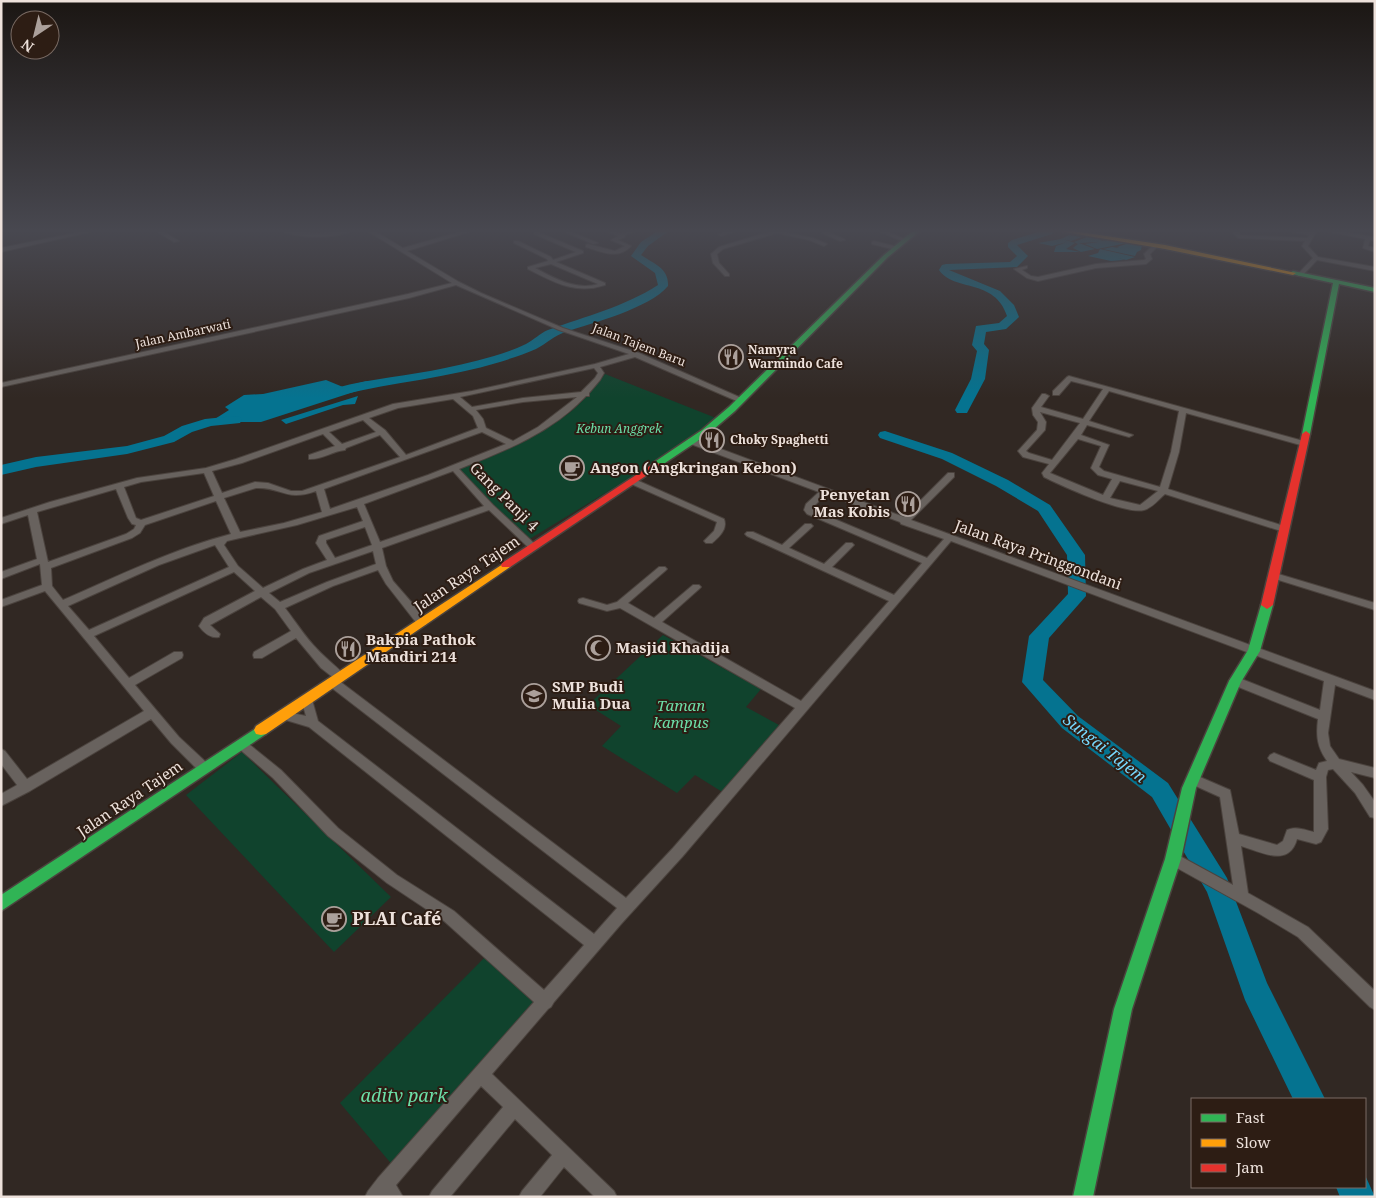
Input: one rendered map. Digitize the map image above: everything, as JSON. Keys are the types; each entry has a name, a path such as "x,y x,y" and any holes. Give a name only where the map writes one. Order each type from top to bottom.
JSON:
{"main road":[{"name":"Jalan Raya Tajem","path":"1,904 691,441 721,419 742,400 858,286"},
{"path":"1083,1197 1123,1009 1173,859 1191,784 1235,682 1254,651 1275,576 1304,444 1335,286"},
{"path":"1358,286 1375,289"},
{"path":"1360,286 1375,289"}],"street":[{"name":"Jalan Ambarwati","path":"1,385 409,296 446,286"},
{"name":"Jalan Tajem Baru","path":"464,286 565,330 637,354 742,400"},
{"path":"570,286 575,288 597,286"},
{"path":"1,521 140,480 207,470 254,456 364,417 416,402 454,396 596,366 637,354"},
{"path":"62,604 175,557 223,540 360,504 513,444 558,418 586,394 601,374 596,366"},
{"path":"1056,393 1069,378 1304,444"},
{"path":"1107,388 1076,436 1046,473 1048,476 1070,487 1139,508 1143,507 1163,490 1174,457 1183,410"},
{"path":"472,409 523,400 586,394"},
{"path":"454,396 472,409 482,423 482,429"},
{"path":"1045,396 1036,408 1042,426 1022,450 1026,455 1054,463"},
{"path":"1036,408 1129,435"},
{"path":"364,417 382,432 405,458"},
{"path":"120,486 132,518 135,522 142,523 260,485 274,486 295,494 405,458 482,429 513,444"},
{"path":"324,431 342,448"},
{"path":"312,457 342,448 382,432"},
{"path":"1076,436 1104,444 1095,468 1101,473 1163,490 1284,529"},
{"name":"Jalan Raya Pringgondani","path":"691,441 1375,696"},
{"name":"Gang Panji 4","path":"454,468 490,506 534,547"},
{"path":"207,470 237,536"},
{"path":"904,522 951,475"},
{"path":"1105,498 1117,478"},
{"path":"632,481 722,522 718,533 709,541"},
{"path":"319,487 327,513"},
{"path":"825,491 808,506 810,512 930,562"},
{"path":"360,504 377,546 381,566 392,586 422,622"},
{"path":"215,634 205,628 205,623 262,592 332,561 490,506"},
{"path":"32,511 44,563 47,587 175,740 204,768"},
{"path":"1,576 128,536 137,531 142,523"},
{"path":"332,561 321,543 322,538 367,523"},
{"path":"783,549 808,526"},
{"path":"750,534 896,600"},
{"path":"384,1192 480,1074 678,852 949,538"},
{"path":"223,540 219,546 235,568 279,607 309,648 336,680 627,907"},
{"path":"825,568 849,545"},
{"path":"279,607 330,584 381,566"},
{"path":"86,635 235,568"},
{"path":"583,601 607,608 621,604 662,569"},
{"path":"1275,576 1375,607"},
{"path":"1,604 47,587"},
{"path":"655,623 696,587"},
{"path":"621,604 802,707"},
{"path":"258,655 298,632"},
{"path":"129,683 178,655"},
{"path":"1330,680 1322,733 1324,747 1359,788 1375,813"},
{"path":"1235,682 1324,717"},
{"path":"307,699 313,723"},
{"path":"1,802 153,712"},
{"path":"283,715 313,723 595,944"},
{"path":"241,744 276,774 333,832 392,879 449,916 546,1002"},
{"path":"1,754 26,787"},
{"path":"1274,758 1320,777"},
{"path":"1234,838 1277,851 1287,847 1294,833 1316,838 1319,835 1322,822 1320,777 1323,767 1336,763 1375,773"},
{"path":"1191,784 1208,786 1223,792 1227,797 1234,838 1238,894"},
{"path":"1173,859 1303,932 1375,1002"},
{"path":"480,1074 608,1197"},
{"path":"438,1197 514,1107"},
{"path":"528,1197 564,1154"}],"green space":[{"name":"Kebun Anggrek","path":"605,374 716,418 681,447 528,540 456,468 514,445 555,423 578,405"},
{"name":"Taman kampus","path":"663,635 761,689 746,707 790,731 732,798 695,775 677,793 602,746 621,726 588,705"},
{"path":"242,752 391,897 334,952 186,795"},
{"name":"aditv park","path":"494,948 547,997 394,1167 340,1103"}],"water":[{"path":"326,380 343,387 367,381 366,388 261,422 210,422 229,410 225,407 244,395 263,394"},
{"path":"358,396 355,404 343,405 286,424 281,420"}],"waterway":[{"path":"341,391 364,385 435,374 518,352 533,346 551,333 609,314 637,302 663,286"},
{"path":"962,410 978,379 983,350 978,345 980,329 1002,326 1013,317 1010,307 1004,299 982,286"},
{"path":"1,470 36,462 127,450 169,439 187,429 210,422 235,420"},
{"name":"Sungai Tajem","path":"885,435 947,456 1002,483 1044,508 1076,555 1077,596 1039,636 1032,682 1070,722 1160,790 1218,887 1255,990 1309,1098"},
{"name":"Sungai Tajem","path":"1354,1188 1358,1197"}],"traffic: fast":[{"path":"656,465 705,432 732,409 856,286"},
{"path":"1306,434 1335,286"},
{"path":"1355,286 1375,290"},
{"path":"1083,1197 1123,1009 1173,859 1189,788 1235,681 1254,651 1267,605"},
{"path":"1,904 261,730"}],"traffic: slow":[{"path":"261,730 506,565"}],"traffic: jam":[{"path":"1267,605 1306,434"},
{"path":"506,565 656,465"}],"place":[{"name":"Namyra Warmindo Cafe","path":"731,357"},
{"name":"Choky Spaghetti","path":"712,440"},
{"name":"Angon (Angkringan Kebon)","path":"572,468"},
{"name":"Penyetan Mas Kobis","path":"908,504"},
{"name":"Masjid Khadija","path":"598,648"},
{"name":"Bakpia Pathok Mandiri 214","path":"348,649"},
{"name":"SMP Budi Mulia Dua","path":"534,696"},
{"name":"PLAI Café","path":"334,919"}]}
